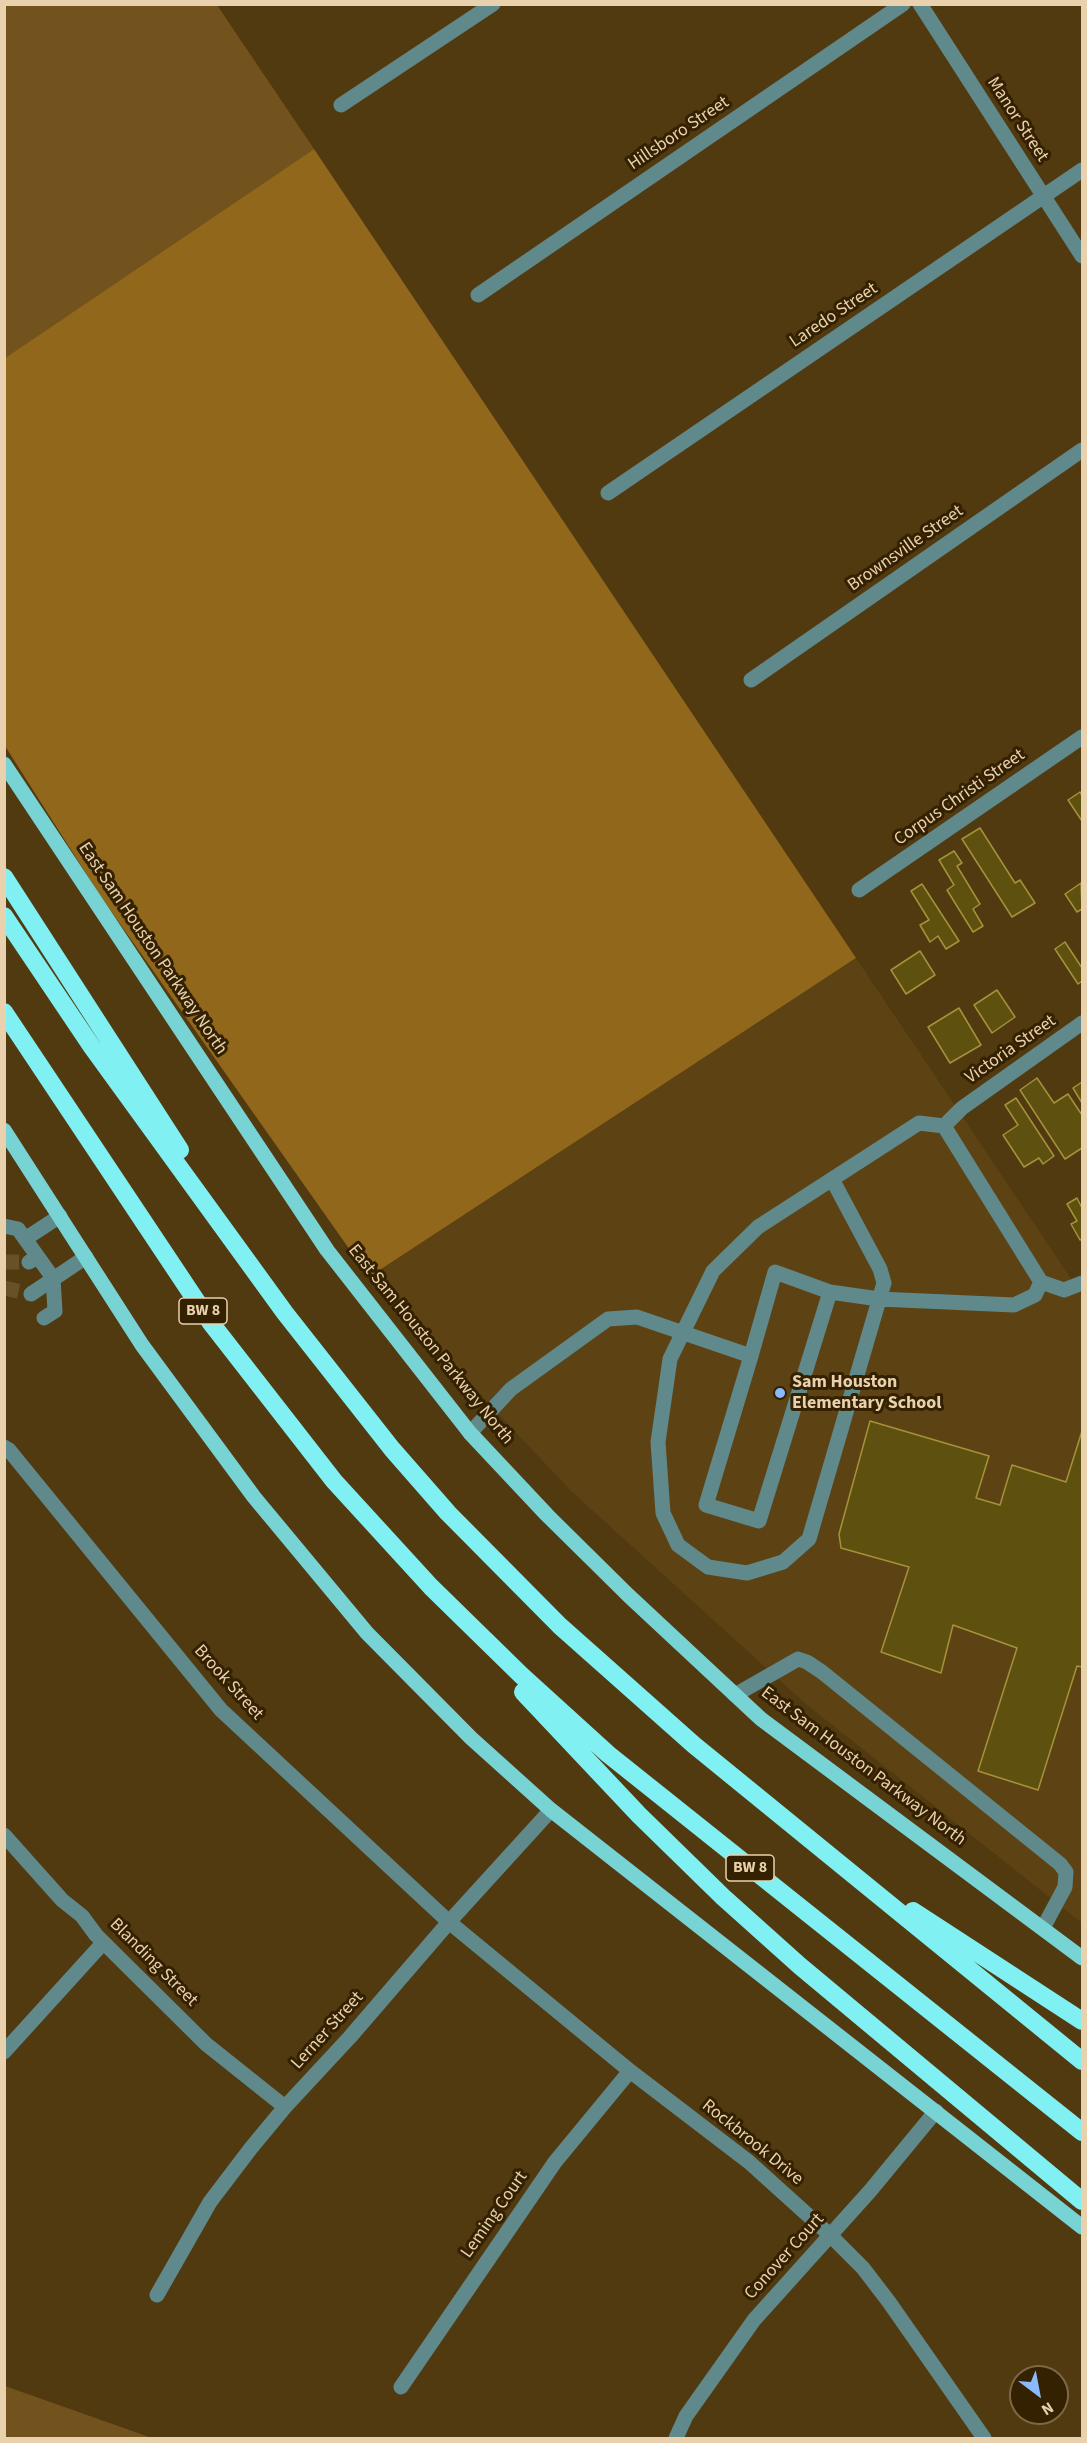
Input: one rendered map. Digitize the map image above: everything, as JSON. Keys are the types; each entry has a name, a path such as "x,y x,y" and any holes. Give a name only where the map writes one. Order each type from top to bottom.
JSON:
{"highway":[{"path":"4,878 285,1313"},
{"path":"4,916 92,1047 285,1313 392,1449 507,1574 613,1674 694,1745 1083,2061"},
{"name":"BW 8","path":"4,1012 211,1323 334,1481 431,1587 521,1676 608,1754 1083,2132"},
{"path":"431,1587 600,1774 723,1897 800,1966 1083,2201"},
{"path":"833,1858 1083,2021"}],"main road":[{"name":"East Sam Houston Parkway North","path":"4,764 327,1250 470,1432 547,1515 620,1587 761,1719 1083,1958"},
{"path":"4,1130 142,1345 254,1497 367,1633 471,1738 551,1810 1083,2227"}],"street":[{"path":"341,105 494,4"},
{"name":"Hillsboro Street","path":"478,295 903,4"},
{"name":"Manor Street","path":"920,4 1083,256"},
{"name":"Laredo Street","path":"608,494 1083,170"},
{"name":"Brownsville Street","path":"751,680 1083,450"},
{"name":"Corpus Christi Street","path":"860,890 1083,737"},
{"name":"Victoria Street","path":"944,1126 962,1108 1083,1023"},
{"path":"832,1179 880,1269 884,1283 809,1539 783,1562 747,1573 708,1567 678,1545 663,1513 658,1442 670,1359 713,1271 758,1227 832,1179 919,1123 944,1126 1041,1282 1064,1290 1082,1285"},
{"path":"25,1239 60,1216"},
{"path":"4,1226 18,1229 34,1260 53,1278 55,1311 44,1318"},
{"path":"31,1294 86,1257"},
{"path":"830,1292 759,1521 706,1505 775,1272 830,1292 879,1299 1014,1305 1035,1295 1041,1282"},
{"path":"470,1432 511,1389 608,1319 638,1317 751,1356"},
{"name":"Brook Street","path":"4,1447 9,1450 221,1710 449,1922"},
{"path":"735,1695 798,1659 822,1672 1060,1864 1066,1872 1065,1887 1043,1928"},
{"name":"Lerner Street","path":"157,2295 210,2202 285,2107 551,1810"},
{"name":"Blanding Street","path":"4,1835 62,1900 82,1916 104,1943 206,2044 285,2107"},
{"name":"Rockbrook Drive","path":"449,1922 630,2072 749,2162 831,2236 863,2268 889,2302 984,2439"},
{"path":"4,2052 104,1943"},
{"name":"Leming Court","path":"401,2387 555,2162 630,2072"},
{"name":"Conover Court","path":"676,2439 686,2416 754,2320 831,2236 936,2111"}],"shaded area":[{"path":"5,5 217,5 314,149 5,358"},
{"path":"314,149 856,958 369,1277 101,897 5,746 5,358"},
{"name":"Sam Houston Elementary School","path":"856,958 1082,1295 1082,1923 807,1705 571,1491 369,1277"},
{"path":"5,2386 152,2438 5,2438"}],"building":[{"path":"1080,792 1082,796 1082,821 1068,800"},
{"path":"980,828 1015,883 1020,880 1035,903 1012,917 962,839"},
{"path":"954,851 962,863 957,866 980,904 973,909 983,926 973,932 947,890 954,885 939,860"},
{"path":"1081,883 1082,909 1077,912 1065,894"},
{"path":"922,884 959,941 946,949 938,936 930,942 920,925 929,920 911,891"},
{"path":"1065,942 1082,968 1082,981 1078,984 1055,949"},
{"path":"920,951 935,975 906,994 891,970"},
{"path":"997,990 1015,1017 992,1033 974,1005"},
{"path":"959,1008 981,1045 950,1063 928,1027"},
{"path":"1037,1078 1054,1103 1068,1094 1082,1115 1082,1148 1065,1159 1020,1090"},
{"path":"1082,1082 1082,1103 1073,1088"},
{"path":"1016,1098 1054,1156 1043,1164 1039,1158 1024,1167 1003,1135 1018,1125 1005,1105"},
{"path":"1077,1198 1082,1208 1082,1239 1080,1240 1071,1224 1077,1221 1067,1204"},
{"path":"870,1421 989,1456 976,1498 1000,1505 1012,1465 1066,1482 1082,1431 1082,1667 1077,1666 1038,1790 978,1771 1017,1648 953,1625 941,1673 881,1652 909,1567 841,1548 839,1534"}],"tunnel":[{"path":"4,1262 29,1262"},
{"path":"4,1288 31,1294"}],"place":[{"name":"Sam Houston Elementary School","path":"780,1393"}]}
